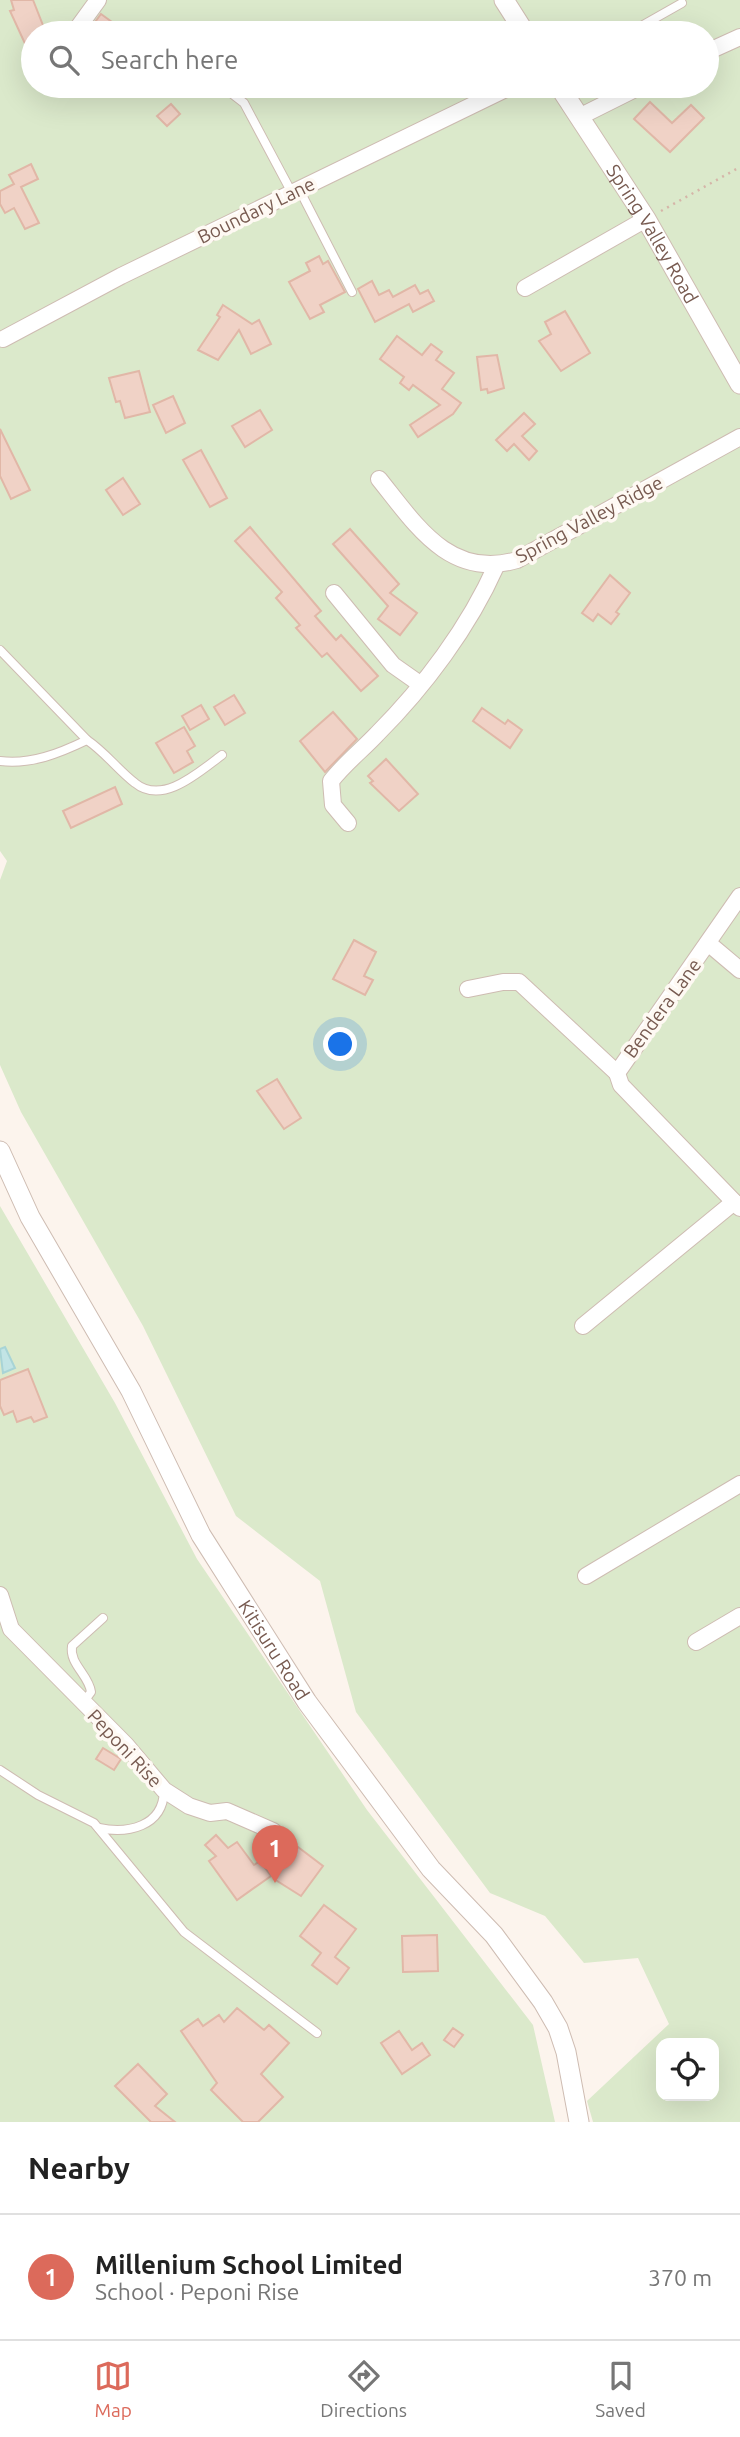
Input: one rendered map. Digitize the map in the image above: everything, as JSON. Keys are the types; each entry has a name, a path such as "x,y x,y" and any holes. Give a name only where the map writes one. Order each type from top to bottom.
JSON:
{"street":[{"path":"83,21 98,0"},
{"path":"504,0 517,21"},
{"path":"719,47 740,37"},
{"name":"Boundary Lane","path":"3,339 121,276 487,98"},
{"name":"Spring Valley Road","path":"567,98 646,219 740,384"},
{"path":"579,117 616,98"},
{"path":"525,288 646,219"},
{"name":"Spring Valley Ridge","path":"379,479 426,537 458,557 496,566 517,560 740,437"},
{"path":"348,823 333,805 331,781 379,733 441,660 478,607 496,566"},
{"path":"334,593 393,665 420,684"},
{"name":"Bendera Lane","path":"737,1205 621,1085 617,1073 740,897"},
{"path":"708,943 740,970"},
{"path":"468,989 503,982 519,982 617,1073"},
{"name":"Kitisuru Road","path":"0,1151 30,1217 131,1391 201,1535 300,1691 431,1869 494,1935 553,2020 566,2052 579,2122"},
{"path":"583,1326 737,1205"},
{"path":"586,1576 740,1484"},
{"name":"Peponi Rise","path":"0,1595 11,1629 126,1745 164,1790 189,1806 210,1813 227,1811 250,1818 273,1831 273,1855"},
{"path":"696,1642 740,1616"}],"lane":[{"path":"650,21 682,3"},
{"path":"238,98 244,103 296,191 352,292"},
{"path":"0,650 87,740 138,786 155,791 176,787 222,755"},
{"path":"0,761 15,763 58,754 87,740"},
{"path":"83,1703 91,1692 90,1685 74,1660 72,1646 103,1618"},
{"path":"0,1770 38,1796 99,1828 117,1832 135,1829 155,1816 164,1799 164,1790"},
{"path":"99,1828 184,1932 317,2033"}],"path":[{"path":"646,219 740,167"}],"green space":[{"path":"0,0 740,0 740,2122 593,2122 587,2101 669,2024 638,1958 584,1963 545,1916 490,1893 356,1712 320,1581 236,1516 143,1326 21,1112 0,1065 0,880 7,861 0,851"},
{"path":"0,1206 115,1403 197,1559 367,1810 533,2025 555,2122 0,2122"}],"water":[{"path":"5,1347 15,1368 3,1373 0,1349"}],"building":[{"path":"11,0 33,0 41,21 21,21 21,35 10,11 14,10"},
{"path":"101,14 111,21 96,21"},
{"path":"650,102 672,123 691,105 704,118 670,152 634,119"},
{"path":"171,104 180,114 167,126 157,116"},
{"path":"31,164 38,179 21,187 39,223 25,229 14,208 5,213 0,204 0,191 14,184 9,175"},
{"path":"319,256 323,264 328,261 345,292 320,305 324,312 310,319 289,282 310,271 306,263"},
{"path":"372,281 379,295 389,290 393,297 415,285 420,294 428,290 434,301 413,312 409,304 375,322 358,289"},
{"path":"223,305 252,324 259,320 271,344 251,354 239,330 218,360 198,350 220,317 217,315"},
{"path":"565,311 590,353 561,371 539,341 551,334 545,322"},
{"path":"397,336 422,355 431,344 442,352 436,360 454,373 442,389 461,403 453,414 418,437 410,425 440,405 413,385 409,390 400,383 404,377 380,359"},
{"path":"497,355 504,388 488,393 487,389 481,390 477,357"},
{"path":"139,371 150,412 125,418 120,401 116,402 109,378"},
{"path":"173,396 185,423 166,433 153,405"},
{"path":"260,410 272,430 245,447 232,426"},
{"path":"524,413 535,424 522,436 537,451 529,460 514,444 507,451 496,440"},
{"path":"0,429 30,490 11,499 0,476"},
{"path":"201,450 227,498 210,507 183,460"},
{"path":"123,478 140,504 123,515 106,490"},
{"path":"250,527 321,611 315,616 336,640 341,635 378,676 361,691 327,653 322,657 296,628 300,625 276,598 282,592 235,541"},
{"path":"350,529 399,584 390,593 417,613 400,635 378,619 388,606 333,544"},
{"path":"610,575 630,593 611,624 598,614 593,621 582,613"},
{"path":"234,695 245,713 225,725 214,707"},
{"path":"201,705 209,719 190,730 182,716"},
{"path":"482,708 505,724 508,720 522,730 510,748 473,721"},
{"path":"333,712 357,739 325,772 300,741"},
{"path":"184,727 195,746 187,751 193,762 174,773 156,743"},
{"path":"386,759 418,794 399,811 370,783 373,781 368,776"},
{"path":"115,787 122,804 71,828 63,811"},
{"path":"354,940 376,952 364,976 373,980 365,995 333,979"},
{"path":"277,1079 301,1118 284,1129 257,1091"},
{"path":"28,1369 47,1417 34,1422 31,1417 17,1422 13,1411 4,1415 0,1406 0,1380"},
{"path":"103,1748 121,1759 114,1770 96,1759"},
{"path":"216,1835 228,1848 237,1842 254,1865 260,1861 271,1876 237,1900 209,1861 216,1856 205,1845"},
{"path":"298,1847 323,1866 301,1896 274,1879"},
{"path":"324,1905 356,1929 335,1957 349,1968 337,1984 312,1965 321,1953 300,1936"},
{"path":"437,1935 438,1971 403,1972 402,1936"},
{"path":"237,2008 264,2030 269,2025 289,2043 261,2074 283,2097 258,2122 243,2122 211,2090 217,2083 181,2031 198,2019 203,2026 219,2015 224,2022"},
{"path":"453,2028 463,2035 454,2047 444,2040"},
{"path":"399,2031 412,2050 422,2043 430,2055 402,2074 381,2043"},
{"path":"138,2064 167,2094 155,2106 175,2122 151,2122 115,2086"}],"place":[{"name":"Millenium School Limited","path":"275,1883"}]}
